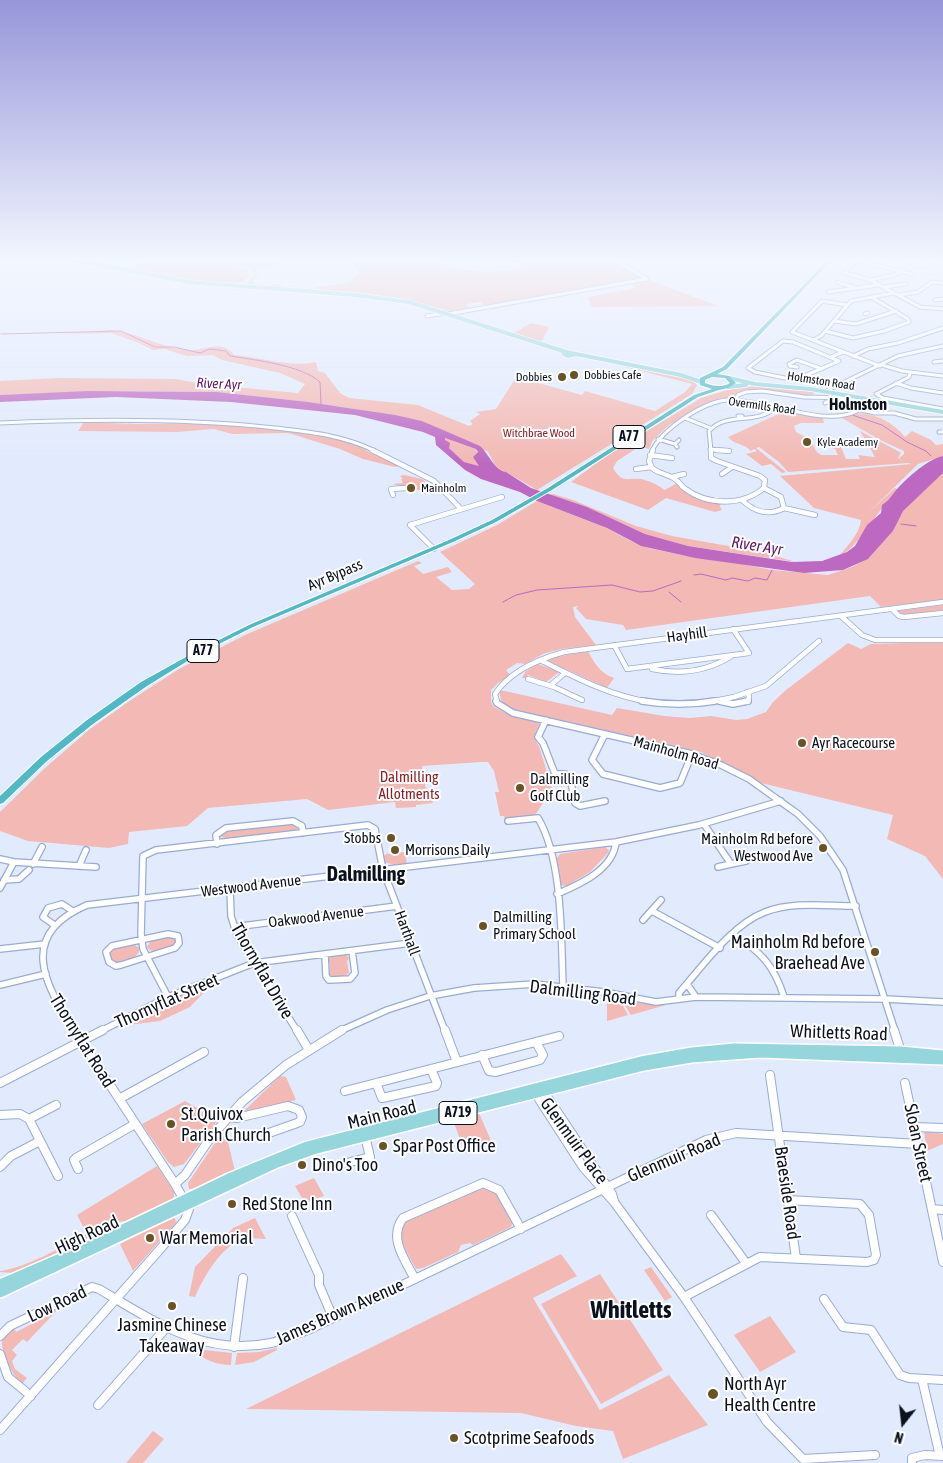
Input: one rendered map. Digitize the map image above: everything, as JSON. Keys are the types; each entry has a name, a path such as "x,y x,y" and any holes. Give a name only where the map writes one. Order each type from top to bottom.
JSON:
{"highway":[{"path":"696,396 702,383 702,378 725,368 765,327"},
{"path":"725,368 727,378"},
{"path":"709,376 727,378 733,383 728,387"},
{"name":"A77","path":"702,383 718,388 728,387"},
{"name":"Ayr Bypass","path":"0,801 44,759 90,722 144,684 182,662 251,626 434,549 529,502 696,396 718,388"}],"main road":[{"path":"491,327 566,352 681,375 709,376"},
{"path":"681,375 702,383"},
{"path":"727,378 755,384"},
{"path":"728,387 755,384"},
{"name":"Holmston Road","path":"755,384 785,385 941,410"},
{"name":"Whitletts Road","path":"737,1051 943,1055"},
{"name":"Main Road","path":"186,1203 267,1160 307,1146 644,1066 737,1051"},
{"name":"Whitletts Road","path":"901,1054 943,1060"},
{"name":"Main Road","path":"186,1203 313,1150 538,1091"},
{"name":"High Road","path":"0,1284 186,1203"},
{"name":"High Road","path":"0,1293 186,1203"}],"street":[{"path":"796,327 792,332 881,366 943,376"},
{"path":"813,340 828,327"},
{"path":"825,331 853,338 884,332 896,327"},
{"path":"853,356 868,349 898,343 943,328"},
{"path":"782,341 793,342 831,357 838,361 792,380 755,372 748,368 782,341"},
{"path":"826,391 881,366 898,356 943,346"},
{"path":"831,357 843,352"},
{"path":"797,367 790,366 789,364 797,360 822,369"},
{"path":"934,362 943,361"},
{"path":"896,383 909,377 910,372"},
{"path":"896,383 911,388 943,393"},
{"name":"Holmston Road","path":"896,383 877,392 878,396 941,410"},
{"path":"736,400 741,393 756,391 807,398 830,396 848,398"},
{"path":"825,403 830,401 830,396"},
{"path":"861,410 870,399"},
{"name":"Overmills Road","path":"650,455 658,439 669,428 717,402 736,400 825,416 849,414 861,410 875,413 892,413 916,419 943,419"},
{"path":"674,458 650,455 649,462 658,473 676,479 686,490 708,498 720,501 742,500 751,497 764,488 765,480 711,458 711,442 708,431 719,422 739,416 754,420 772,413 776,407"},
{"path":"685,418 710,428"},
{"path":"0,424 50,420 221,422 327,434 369,448 434,481 461,509"},
{"path":"658,439 677,444"},
{"path":"710,449 728,451"},
{"path":"634,469 651,466"},
{"path":"722,474 732,467"},
{"path":"672,477 684,474"},
{"path":"393,495 391,489 406,488"},
{"path":"764,488 779,494 784,503 784,508"},
{"path":"434,549 410,525 502,497"},
{"path":"742,500 753,510 763,512 779,511 784,508 812,514"},
{"name":"Hayhill","path":"495,694 501,684 540,660 564,652 943,602"},
{"name":"Hayhill","path":"892,609 899,616 904,617 943,613"},
{"path":"840,616 862,635 875,640 943,640"},
{"path":"614,644 628,669 649,668 749,652 733,629"},
{"path":"540,660 601,690 655,703 699,704 766,686 819,641"},
{"path":"649,668 673,672 698,671 721,664 730,656"},
{"path":"554,687 552,684 565,673"},
{"path":"528,679 554,687 582,700"},
{"path":"718,700 725,704 736,706 748,702 750,696 747,692"},
{"name":"Mainholm Road","path":"495,694 497,703 514,713 692,754 721,765 749,779 798,814 824,842 843,870 856,906 901,1054"},
{"path":"546,720 538,733 538,737 543,743 555,774 565,774 570,777 575,803 580,806 605,801"},
{"path":"605,734 592,760 603,774 611,777 660,788 680,783 692,754"},
{"name":"Westwood Avenue","path":"71,910 87,905 616,842 704,824 781,801"},
{"path":"508,821 538,818 552,851 563,986"},
{"path":"217,844 216,835 226,828 293,821 302,826 302,833"},
{"path":"704,824 731,864"},
{"name":"Harthall","path":"143,899 143,856 149,852 368,825 375,829 383,870 457,1062"},
{"path":"557,894 584,881 598,871 614,854 617,847 616,842"},
{"path":"33,864 42,847"},
{"path":"79,866 86,850"},
{"path":"0,858 33,864 96,867"},
{"path":"718,867 746,860"},
{"path":"0,888 14,862"},
{"path":"4,880 14,881 26,876 29,870"},
{"name":"Thornyflat Drive","path":"230,888 231,916 234,927 254,963 309,1050"},
{"path":"143,899 142,940 147,958 168,997"},
{"path":"642,920 661,900"},
{"path":"62,904 71,910 53,924 43,917 48,908 62,904"},
{"name":"Oakwood Avenue","path":"234,927 397,906"},
{"path":"679,999 678,993 733,934 748,921 764,912 791,906 856,906"},
{"path":"652,911 720,948"},
{"name":"Thornyflat Road","path":"53,924 46,935 45,944 46,974 54,1000 186,1203"},
{"path":"168,934 178,936 179,943 175,948 147,958 116,966 109,962 106,952 112,946 168,934"},
{"path":"733,934 764,955 773,966 784,997"},
{"name":"Thornyflat Street","path":"0,1083 168,997 254,963 411,943"},
{"path":"0,949 45,944"},
{"path":"324,955 326,976 328,980 333,981 350,979 355,973 352,952"},
{"path":"0,985 46,974"},
{"name":"Dalmilling Road","path":"175,1184 185,1175 211,1137 265,1082 309,1050 349,1026 387,1010 430,996 474,988 535,984 604,992 656,1002 696,997 784,997 943,1002"},
{"path":"687,984 696,997"},
{"path":"345,1091 559,1036"},
{"path":"482,1056 489,1071 496,1072 540,1060 543,1055 536,1042"},
{"name":"Thornyflat Road","path":"119,1099 204,1052"},
{"path":"376,1083 382,1098 436,1086 437,1082 432,1069"},
{"path":"770,1075 779,1137"},
{"name":"Sloan Street","path":"905,1083 943,1262"},
{"name":"Glenmuir Place","path":"538,1091 540,1101 684,1297 766,1422 803,1459 875,1455"},
{"path":"29,1119 56,1105"},
{"path":"228,1118 237,1118 288,1106 294,1106 299,1109 302,1117 300,1122 266,1134"},
{"path":"0,1115 20,1114 29,1119 58,1176"},
{"path":"78,1169 74,1160 76,1158 135,1124"},
{"path":"914,1127 943,1128"},
{"name":"Glenmuir Road","path":"605,1189 706,1140 736,1133 918,1144"},
{"path":"332,1168 370,1157 365,1136"},
{"name":"Braeside Road","path":"684,1297 760,1257 796,1258 779,1137"},
{"path":"0,1167 11,1156 40,1141"},
{"name":"James Brown Avenue","path":"415,1279 395,1238 395,1229 403,1218 480,1183 486,1183 499,1190 522,1229"},
{"name":"James Brown Avenue","path":"116,1299 166,1328 192,1340 206,1344 234,1347 266,1344 308,1330 605,1189"},
{"path":"788,1200 860,1204 866,1208 869,1215 876,1255 874,1260 867,1262 796,1258"},
{"name":"Low Road","path":"0,1430 185,1220 188,1214 186,1203"},
{"path":"932,1210 943,1210"},
{"path":"711,1215 746,1263"},
{"path":"292,1216 319,1275 320,1285 333,1318"},
{"path":"0,1278 12,1280"},
{"path":"234,1347 243,1278"},
{"name":"Low Road","path":"0,1336 10,1326 88,1288 99,1289 116,1299"},
{"path":"824,1299 842,1327 871,1330 900,1374 909,1378 943,1380"},
{"path":"98,1405 166,1328"},
{"path":"0,1354 8,1377 31,1396"},
{"path":"912,1463 912,1458 941,1456 922,1379"}],"green space":[{"path":"524,327 549,327 541,343 512,334"},
{"name":"Witchbrae Wood","path":"121,331 177,349 193,350 218,346 224,347 234,355 296,364 316,362 318,371 325,373 340,393 349,398 418,405 469,426 473,424 470,421 480,414 476,412 496,409 515,379 524,379 582,395 585,391 655,411 685,392 692,384 606,362 609,361 682,377 693,381 697,385 692,394 537,490 502,471 495,465 488,452 422,421 343,407 217,392 120,391 0,395 0,381 57,378 176,379 202,384 298,393 305,384 280,373 222,360 213,355 187,356 164,349 153,350 111,333 58,334"},
{"path":"757,386 820,391 806,397 760,389 742,392 732,399 714,401 669,425 653,440 649,449 640,446 617,461 613,468 622,478 646,480 665,490 677,483 684,491 721,501 720,507 722,510 715,512 666,498 648,510 571,482 609,454 701,398 734,388"},
{"path":"785,411 823,418 824,423 801,423 794,426 796,432 811,440 816,451 821,455 838,455 835,449 830,447 841,447 846,459 860,459 858,455 875,457 860,431 901,453 898,458 904,462 899,458 904,454 904,451 880,440 842,418 850,415 868,414 885,420 905,437 912,431 931,440 936,445 943,444 943,456 918,464 867,514 895,488 898,490 854,545 847,552 840,555 856,534 861,520 814,508 780,476 912,464 788,472 779,462 759,447 756,448 786,472 782,473 771,464 762,466 746,454 757,451 754,449 751,451 728,437"},
{"path":"84,422 137,424 213,423 318,433 356,444 369,452 404,465 395,467 363,459 340,449 288,433 232,434 214,429 177,432 78,431"},
{"path":"445,438 476,449 481,467 464,462 449,448 444,440"},
{"name":"Dalmilling Allotments","path":"943,473 943,600 881,607 870,596 626,630 623,625 586,619 576,608 579,606 573,607 575,617 596,645 561,649 543,654 525,664 517,663 506,670 510,675 491,690 491,702 494,707 507,714 540,722 534,738 539,746 552,789 534,817 505,820 504,816 500,816 495,792 499,792 494,771 488,762 481,762 422,766 426,790 430,790 433,803 416,805 416,807 396,808 395,802 328,810 307,799 208,808 187,826 129,832 128,844 109,848 28,841 0,831 0,812 45,768 90,729 179,669 245,635 418,561 422,563 414,566 423,574 448,567 452,572 436,577 452,590 469,589 475,584 440,552 497,525 537,501 607,528 630,541 648,548 772,570 828,575 852,567 869,558 894,530 899,513"},
{"path":"404,475 422,479 431,486 436,485 439,489 434,488 434,493 425,494 420,490 412,491 411,488 414,488 412,485 399,486 393,484 403,483 401,479 403,479 400,476"},
{"path":"553,494 573,500 636,526 672,536 762,552 796,562 688,546 645,534 587,507 550,495"},
{"path":"943,605 943,610 904,615 897,611"},
{"name":"Ayr Racecourse","path":"943,642 943,879 925,856 887,839 893,815 761,783 701,752 512,709 500,697 500,691 505,691 612,715 617,708 664,716 690,718 711,716 736,720 747,719 766,712 773,702 786,690 848,643 861,649 871,644"},
{"path":"588,651 598,668 614,678 607,688 548,661 551,658"},
{"path":"538,664 558,671 558,673 546,682 528,675 522,678 525,672"},
{"path":"294,823 298,828 292,832 227,839 219,836 224,830"},
{"path":"605,847 609,850 608,853 590,872 566,886 560,885 557,858 560,854"},
{"path":"405,852 407,864 394,865 385,862 384,856 386,854"},
{"path":"171,936 176,939 172,946 155,952 148,949 147,947 152,939"},
{"path":"132,943 139,948 139,952 134,957 124,962 112,961 110,951 116,947"},
{"path":"346,954 349,959 347,961 349,973 340,977 329,975 330,963 327,961 327,958"},
{"path":"214,982 190,1007 160,1021 120,1026 167,1002"},
{"path":"607,1001 622,1004 628,1015 607,1021"},
{"path":"632,1002 666,1005 631,1015 624,1004"},
{"path":"280,1076 286,1077 296,1100 242,1113"},
{"path":"185,1101 218,1120 184,1164 174,1167 168,1162 142,1124"},
{"path":"479,1113 492,1143 465,1153 453,1120"},
{"path":"924,1131 943,1134 943,1144 927,1151"},
{"path":"221,1134 227,1138 235,1171 195,1189 189,1189 188,1183"},
{"path":"157,1166 174,1192 174,1197 170,1201 127,1221 107,1226 89,1238 13,1273 0,1272 33,1261 87,1234 77,1215"},
{"path":"314,1178 324,1196 305,1203 295,1186"},
{"path":"482,1187 496,1192 513,1222 511,1227 473,1245 470,1243 461,1245 458,1252 423,1268 416,1269 399,1238 405,1222"},
{"path":"171,1218 175,1218 176,1223 133,1271 120,1244"},
{"path":"255,1218 266,1239 250,1238 232,1245 216,1260 195,1297 189,1296 195,1267 233,1228"},
{"path":"561,1254 577,1276 533,1298 600,1410 669,1375 708,1425 623,1459 613,1431 576,1426 521,1413 246,1409"},
{"path":"651,1267 672,1297 665,1301 644,1270"},
{"path":"600,1274 663,1370 601,1404 541,1304"},
{"path":"65,1302 27,1342 23,1339 12,1350 17,1355 12,1361 15,1369 27,1378 22,1384 18,1381 5,1356 2,1344 3,1337 14,1327 16,1332 45,1317 44,1313"},
{"path":"770,1316 796,1352 760,1372 734,1335"},
{"path":"277,1348 277,1350 254,1362 235,1365 237,1353 259,1352"},
{"path":"193,1350 232,1353 231,1365 221,1364 202,1357"},
{"path":"153,1431 164,1439 143,1463 126,1463"}],"shaded area":[{"path":"88,391 217,392 308,402 395,415 422,421 480,446 498,468 531,488 587,507 645,534 688,546 792,562 822,561 847,552 855,546 867,525 881,513 882,505 915,472 943,456 943,473 903,511 893,531 868,559 843,570 804,573 695,558 641,546 607,528 537,501 520,492 481,479 465,470 436,445 435,437 423,432 355,415 231,402 116,397 0,402 0,395","holes":["445,438 476,449 478,452 473,457 479,466 464,462 449,448 450,443"]}],"waterway":[{"path":"1,334 121,331 155,347 174,347 200,353 210,349 226,351 230,356 290,367 312,376 320,382 321,404"},
{"path":"852,415 882,425 907,442 926,451 931,456"},
{"path":"901,524 916,526"},
{"path":"694,575 701,574 726,580 732,578 748,581 755,578 767,580 772,570"},
{"path":"503,602 516,595 537,590 612,585 640,592 653,591 681,581"},
{"path":"669,592 681,602"}],"place":[{"name":"Dobbies Cafe","path":"574,375"},
{"name":"Dobbies","path":"562,377"},
{"name":"Kyle Academy","path":"807,442"},
{"name":"Mainholm","path":"411,488"},
{"name":"Ayr Racecourse","path":"802,743"},
{"name":"Dalmilling Golf Club","path":"520,788"},
{"name":"Stobbs","path":"391,838"},
{"name":"Mainholm Rd before Westwood Ave","path":"823,848"},
{"name":"Morrisons Daily","path":"395,850"},
{"name":"Dalmilling Primary School","path":"483,926"},
{"name":"Mainholm Rd before Braehead Ave","path":"875,952"},
{"name":"St.Quivox Parish Church","path":"171,1124"},
{"name":"Spar Post Office","path":"383,1146"},
{"name":"Dino's Too","path":"302,1165"},
{"name":"Red Stone Inn","path":"232,1204"},
{"name":"War Memorial","path":"150,1238"},
{"name":"Jasmine Chinese Takeaway","path":"172,1306"},
{"name":"North Ayr Health Centre","path":"713,1394"},
{"name":"Scotprime Seafoods","path":"454,1438"}],"district":[{"name":"Holmston","path":"858,405"},
{"name":"Dalmilling","path":"366,875"},
{"name":"Whitletts","path":"631,1310"}],"water label":[{"name":"River Ayr","path":"219,384"},
{"name":"River Ayr","path":"757,546"}]}
